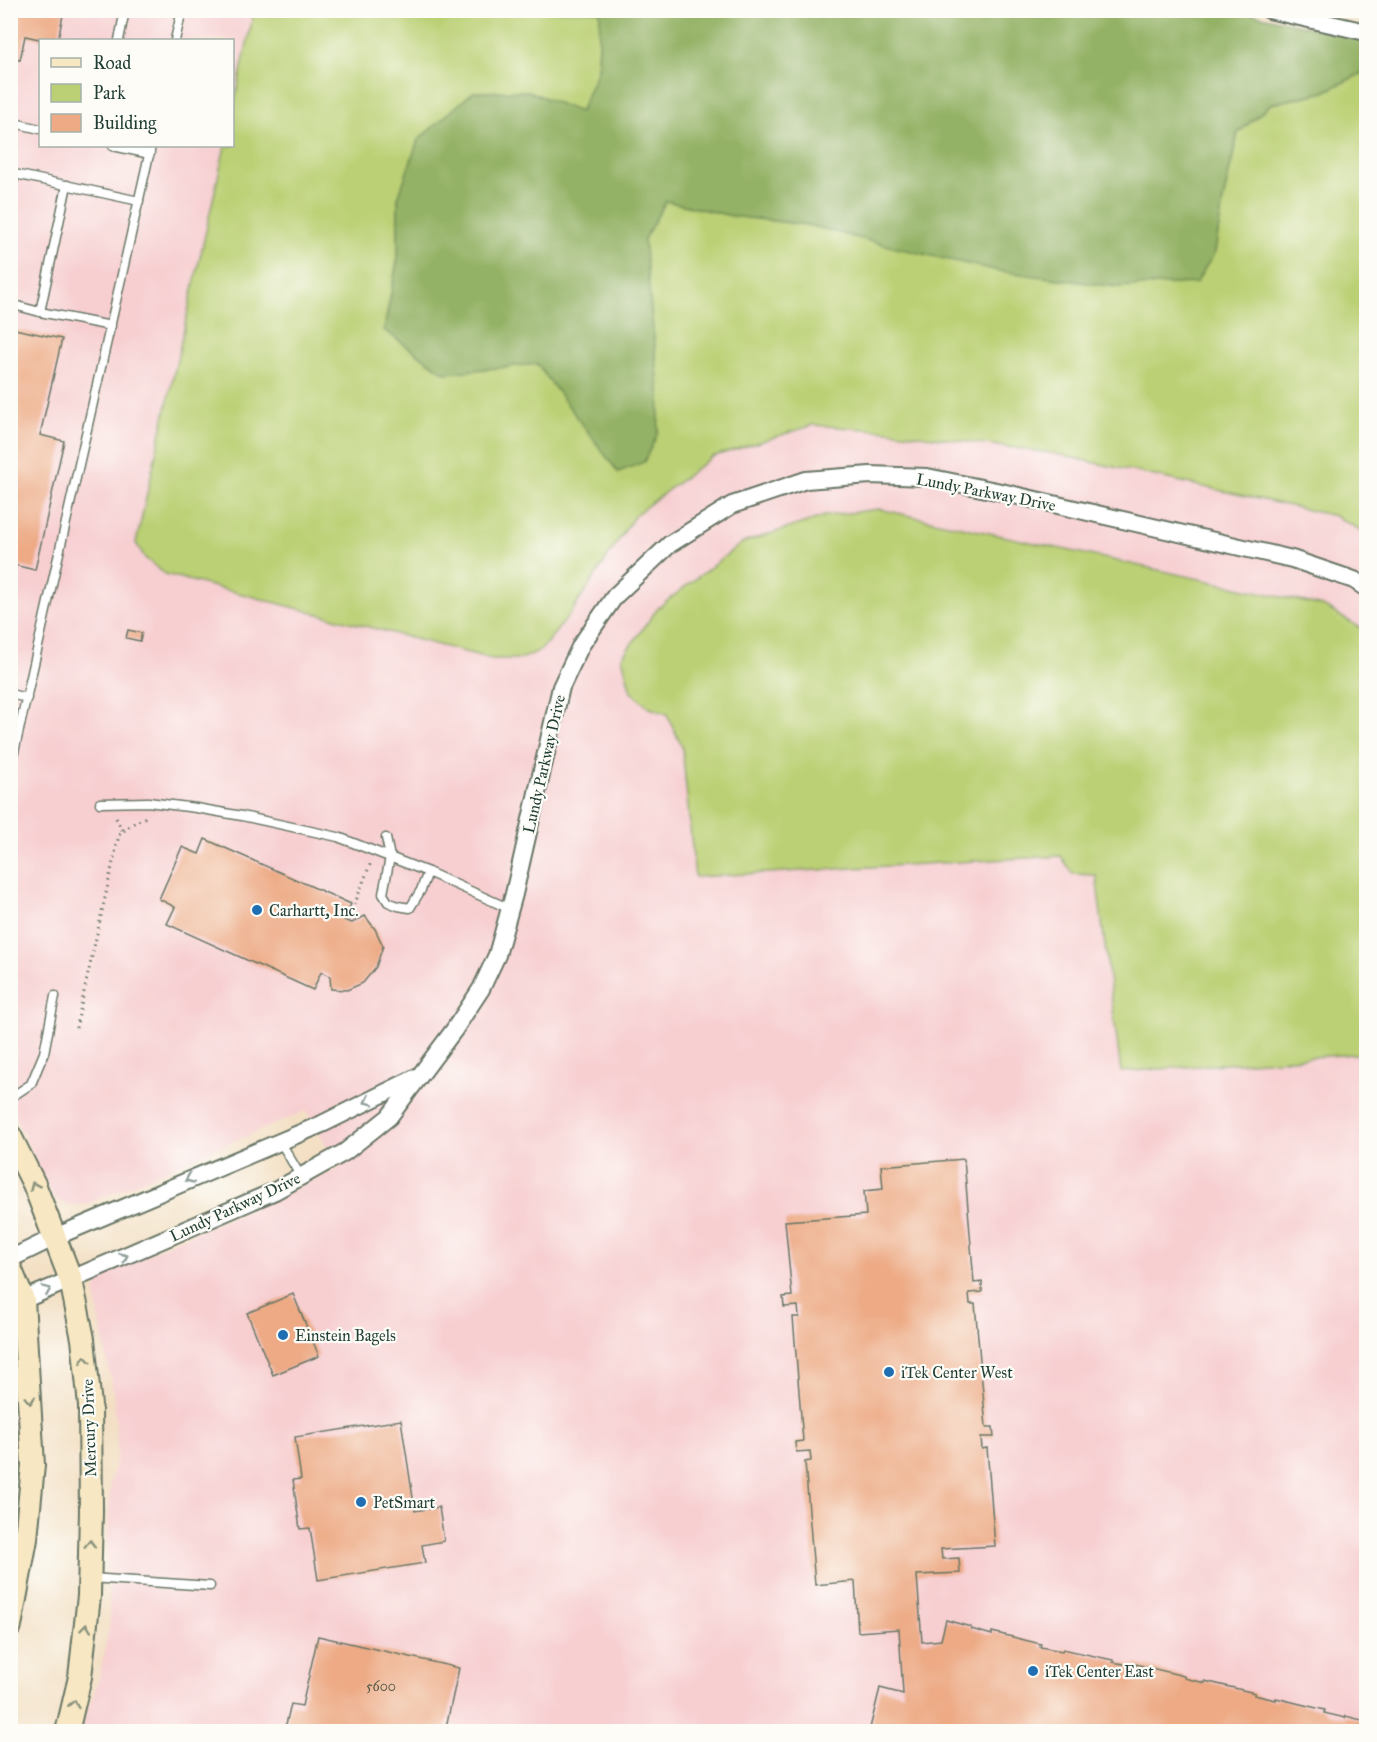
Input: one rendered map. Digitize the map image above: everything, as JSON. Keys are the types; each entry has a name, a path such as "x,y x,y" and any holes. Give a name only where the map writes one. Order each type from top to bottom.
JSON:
{"street":[{"path":"1269,10 1366,32"},
{"name":"Lundy Parkway Drive","path":"20,1302 275,1191 345,1152 389,1118 482,990 497,955 510,909 561,687 581,645 615,596 670,544 732,505 806,480 870,474 927,477 1292,559 1354,580 1366,588"},
{"name":"Lundy Parkway Drive","path":"10,1259 55,1237 322,1124 420,1075"},
{"name":"Mercury Drive","path":"10,1136 34,1184 71,1280 83,1339 90,1406 89,1578 80,1677 67,1731"},
{"path":"10,1268 20,1302 33,1465 26,1539 10,1626"}],"lane":[{"path":"118,39 125,10"},
{"path":"175,39 182,10"},
{"path":"10,122 39,129"},
{"path":"10,770 151,149 125,147"},
{"path":"10,193 13,174 139,201"},
{"path":"40,312 67,186"},
{"path":"10,304 111,326"},
{"path":"10,694 27,698"},
{"path":"100,803 148,802 242,816 338,837 428,872 510,909"},
{"path":"386,838 390,857 383,894 388,902 410,908 428,872"},
{"path":"10,1098 31,1084 45,1053 55,996"},
{"path":"280,1141 301,1177"},
{"path":"89,1578 210,1586"}],"path":[{"path":"76,1028 119,835 132,824 150,815"},
{"path":"116,818 123,832"},
{"path":"350,916 371,863 364,859"}],"shaded area":[{"path":"1234,10 1366,40 1366,1731 77,1731 100,1675 110,1622 107,1552 110,1485 117,1456 117,1442 114,1398 95,1294 98,1281 106,1272 340,1168 306,1111 89,1203 76,1206 66,1204 51,1195 11,1108 10,11"},
{"path":"11,1342 15,1359 16,1436 11,1468"}],"green space":[{"path":"1236,10 1366,40 1366,71 1324,92 1271,104 1238,133 1223,200 1215,252 1196,283 1117,287 999,271 808,225 732,216 666,201 644,239 660,398 658,433 644,462 618,472 537,364 445,373 384,330 398,257 398,198 418,140 473,92 528,91 580,112 598,70 600,11"},
{"path":"254,11 600,11 598,70 580,113 528,92 398,198 398,257 384,330 445,373 537,363 660,398 643,239 666,201 732,216 808,225 1215,252 1223,200 1238,133 1271,104 1324,92 1366,71 1366,533 1335,516 1051,453 889,431 813,425 712,457 635,515 571,613 541,650 521,659 492,659 165,574 145,558 136,543 225,147 234,147 234,104"},
{"path":"879,509 1323,606 1366,631 1366,1053 1121,1072 1096,875 1073,874 1061,856 695,877 682,747 667,714 650,708 631,692 622,657 658,608 742,543 825,516"}],"building":[{"path":"10,10 64,10 58,39 25,36 20,60 10,58"},
{"path":"10,328 62,339 40,435 64,441 35,570 10,564"},
{"path":"128,630 142,633 140,641 126,638"},
{"path":"205,839 351,904 344,920 352,923 365,916 375,929 383,946 376,967 363,983 347,990 331,989 330,976 321,972 313,990 167,924 175,907 159,899 182,847 199,854"},
{"name":"iTek Center West","path":"964,1159 974,1283 982,1282 982,1292 969,1293 970,1304 975,1304 986,1427 993,1427 994,1437 981,1437 982,1449 987,1448 995,1546 941,1549 942,1559 959,1558 960,1573 917,1575 922,1642 941,1640 946,1620 992,1635 992,1632 1041,1644 1040,1647 1062,1651 1063,1649 1113,1660 1113,1662 1135,1666 1135,1664 1184,1676 1184,1678 1255,1693 1254,1695 1325,1710 1324,1713 1366,1721 1366,1732 869,1732 880,1688 903,1694 899,1629 858,1632 855,1581 815,1585 805,1462 811,1461 810,1451 796,1452 795,1442 803,1441 793,1317 799,1317 798,1306 784,1307 783,1297 792,1296 785,1221 866,1215 864,1191 883,1189 881,1166"},
{"path":"293,1294 319,1356 273,1375 247,1313"},
{"path":"401,1420 415,1511 439,1507 444,1541 422,1545 425,1563 318,1580 310,1528 300,1529 293,1480 301,1479 295,1437"},
{"path":"318,1636 459,1668 445,1732 284,1732 291,1704 302,1706"}],"place":[{"name":"Carhartt, Inc.","path":"257,910"},
{"name":"Einstein Bagels","path":"283,1335"},
{"name":"iTek Center West","path":"889,1372"},
{"name":"PetSmart","path":"361,1502"},
{"name":"iTek Center East","path":"1033,1671"}]}
